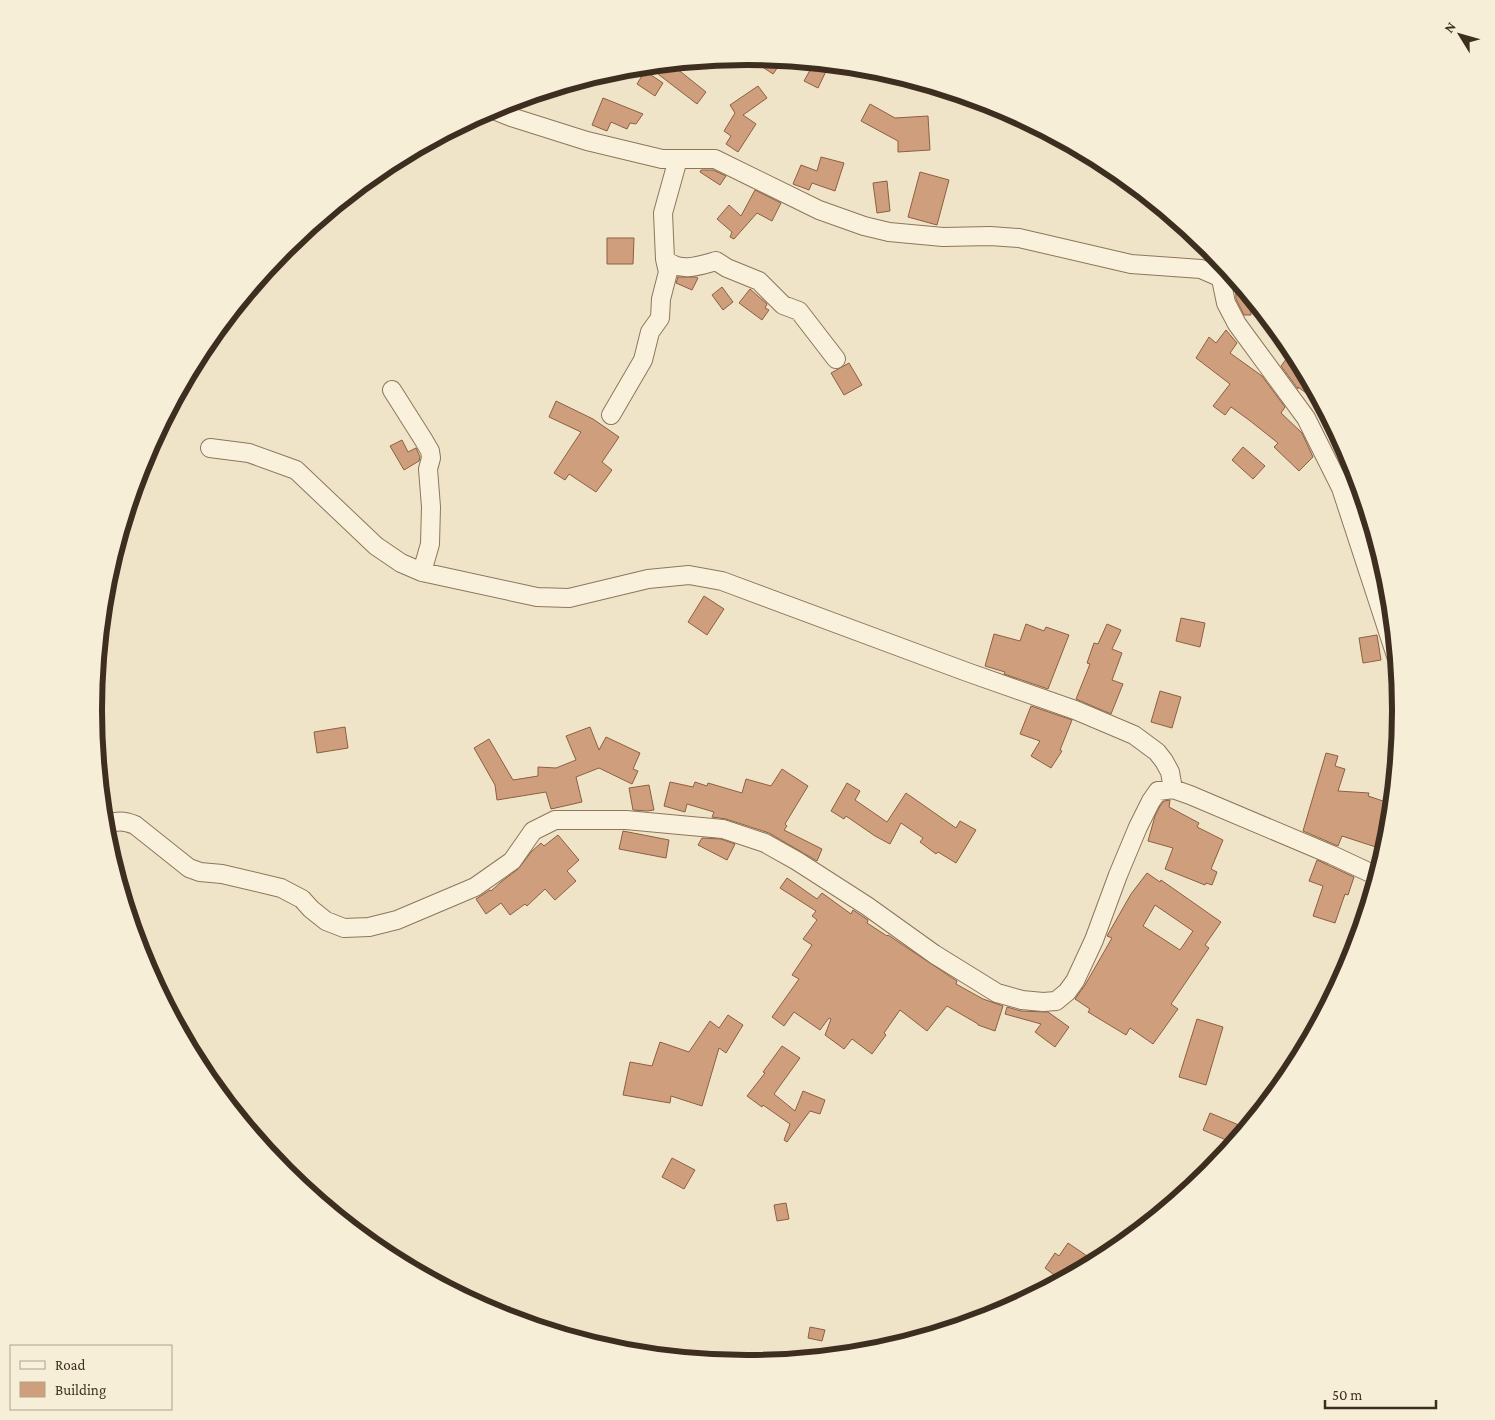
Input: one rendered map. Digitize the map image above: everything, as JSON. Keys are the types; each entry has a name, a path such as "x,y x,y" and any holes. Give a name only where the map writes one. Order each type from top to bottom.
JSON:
{"street":[{"path":"502,114 586,141 662,159 715,159 819,210 864,226 889,232 943,237 990,236 1019,238 1132,264 1202,269 1217,276 1222,279 1226,302 1237,324 1306,418 1341,488 1386,621"},
{"path":"610,415 642,360 650,332 660,318 661,299 668,272 665,259 663,213 678,159"},
{"path":"665,259 672,266 688,268 716,261 727,268 759,281 783,305 800,311 836,359"},
{"path":"392,390 430,451 431,458 428,468 431,507 430,544 422,572"},
{"path":"210,448 249,453 296,470 376,546 401,563 422,572 537,597 569,598 648,578 689,575 722,581 1075,710 1134,735 1157,752 1164,761 1170,772 1173,789"},
{"path":"113,821 126,821 135,824 189,868 200,872 222,874 281,888 302,899 310,909 326,921 344,928 369,926 397,920 475,887 512,861 533,831 555,820 626,820 691,824 722,829 765,843 797,861 867,906 934,954 997,992 1022,1000 1042,1002 1056,1001 1067,992 1075,981 1094,940 1118,875 1151,801 1158,791 1173,789 1332,855 1372,874"}],"building":[{"path":"760,65 779,66 773,74"},
{"path":"811,68 826,70 818,88 804,81"},
{"path":"678,69 706,92 697,104 658,74 659,72"},
{"path":"648,73 663,83 655,96 637,84 643,74"},
{"path":"758,86 767,98 743,115 756,124 738,152 726,144 731,136 724,131 735,113 730,105"},
{"path":"603,98 643,114 636,124 630,123 627,129 611,122 607,131 592,125"},
{"path":"870,104 895,118 928,116 930,150 898,152 898,141 861,121"},
{"path":"821,157 844,163 835,191 812,183 809,190 793,184 801,165 817,171"},
{"path":"701,170 713,170 726,176 720,185 700,172"},
{"path":"920,172 949,180 937,225 908,217"},
{"path":"887,181 890,211 877,213 873,183"},
{"path":"755,190 781,203 772,221 757,213 734,239 730,237 732,232 717,219 729,205 741,216"},
{"path":"607,238 634,238 633,264 607,264"},
{"path":"678,277 698,278 692,290 676,283"},
{"path":"722,287 733,302 723,310 712,295"},
{"path":"750,289 767,304 765,308 769,310 762,320 739,303"},
{"path":"1236,289 1251,307 1251,315 1244,315 1236,299"},
{"path":"1226,330 1237,343 1230,353 1262,376 1285,407 1281,413 1302,433 1313,457 1299,471 1274,447 1278,443 1249,420 1231,407 1225,415 1213,406 1230,384 1196,358 1209,337 1216,343"},
{"path":"1287,358 1308,391 1306,393 1298,387 1298,389 1281,366"},
{"path":"849,363 862,385 844,395 831,373"},
{"path":"556,401 593,419 619,437 602,462 612,470 596,492 569,474 565,480 554,473 581,432 549,417"},
{"path":"402,440 408,452 416,448 420,457 419,461 404,470 390,446"},
{"path":"1243,447 1265,466 1253,479 1232,460"},
{"path":"1345,468 1358,504 1343,469"},
{"path":"704,596 724,609 707,635 688,622"},
{"path":"1181,618 1205,623 1200,647 1176,641"},
{"path":"1026,624 1044,631 1046,627 1069,635 1048,689 985,666 994,634 1020,641"},
{"path":"1107,624 1121,630 1112,649 1122,653 1112,680 1123,684 1111,714 1076,699 1090,664 1087,663 1094,643 1098,644"},
{"path":"1377,635 1381,660 1363,663 1359,638"},
{"path":"1160,691 1181,697 1172,728 1151,722"},
{"path":"1031,706 1072,720 1060,750 1062,751 1051,768 1031,756 1040,741 1020,734"},
{"path":"345,727 348,748 317,753 314,732"},
{"path":"590,727 599,750 606,737 640,753 633,769 638,771 632,784 599,768 576,777 582,802 551,809 546,792 497,800 495,785 474,748 489,739 513,780 538,776 538,767 556,768 576,760 566,736"},
{"path":"1326,753 1338,756 1335,766 1345,769 1338,791 1369,793 1368,796 1386,802 1377,848 1342,836 1338,846 1303,831"},
{"path":"782,769 808,786 785,824 787,826 784,830 822,849 817,861 769,833 726,819 712,817 714,812 687,804 685,812 664,806 670,782 693,787 695,782 707,786 708,783 742,793 746,779 771,786"},
{"path":"847,783 860,791 855,800 887,822 906,793 956,828 960,821 976,830 956,863 938,852 936,854 920,842 923,838 901,823 890,844 846,816 844,819 831,811"},
{"path":"649,785 654,810 633,810 629,788"},
{"path":"1170,800 1169,807 1199,823 1197,827 1223,840 1211,869 1217,872 1212,885 1206,883 1205,885 1165,869 1173,848 1148,841 1160,806 1164,801"},
{"path":"623,831 669,840 666,858 619,849"},
{"path":"558,835 579,860 567,871 576,881 555,900 545,889 527,906 525,904 510,915 501,903 486,914 476,899 491,891 518,869 541,843 544,846"},
{"path":"702,838 721,839 735,844 727,860 698,845"},
{"path":"1317,860 1354,877 1348,895 1345,894 1335,923 1313,916 1323,886 1309,881"},
{"path":"1147,873 1160,882 1161,880 1221,922 1205,945 1209,948 1171,1004 1178,1009 1153,1044 1130,1028 1126,1035 1088,1012 1090,1009 1075,999 1112,938 1107,936 1131,894","holes":["1155,905 1193,931 1180,950 1143,926"]},
{"path":"787,878 817,899 822,893 851,914 853,910 868,920 867,923 957,981 956,984 983,999 1003,1006 995,1031 978,1025 947,1006 927,1031 900,1010 884,1033 886,1035 872,1054 852,1039 844,1049 825,1035 831,1019 829,1018 820,1030 794,1012 784,1026 772,1017 799,979 792,975 812,945 803,939 817,920 812,916 816,911 780,888"},
{"path":"1007,1007 1021,1011 1048,1012 1069,1027 1055,1047 1035,1032 1041,1024 1005,1014"},
{"path":"728,1015 743,1025 726,1053 719,1048 702,1106 671,1096 670,1103 623,1095 630,1062 652,1066 660,1042 689,1052 710,1021 719,1028"},
{"path":"1197,1019 1223,1027 1206,1085 1179,1077"},
{"path":"782,1046 800,1058 774,1094 795,1111 803,1091 825,1100 820,1114 810,1111 787,1142 784,1140 790,1124 747,1096 765,1073 763,1072"},
{"path":"1210,1113 1240,1126 1227,1140 1203,1130"},
{"path":"672,1158 695,1170 684,1189 662,1177"},
{"path":"786,1203 789,1219 777,1221 774,1205"},
{"path":"1068,1243 1089,1257 1056,1276 1045,1268 1055,1253 1059,1256"},
{"path":"810,1327 825,1330 822,1341 808,1338"}]}
